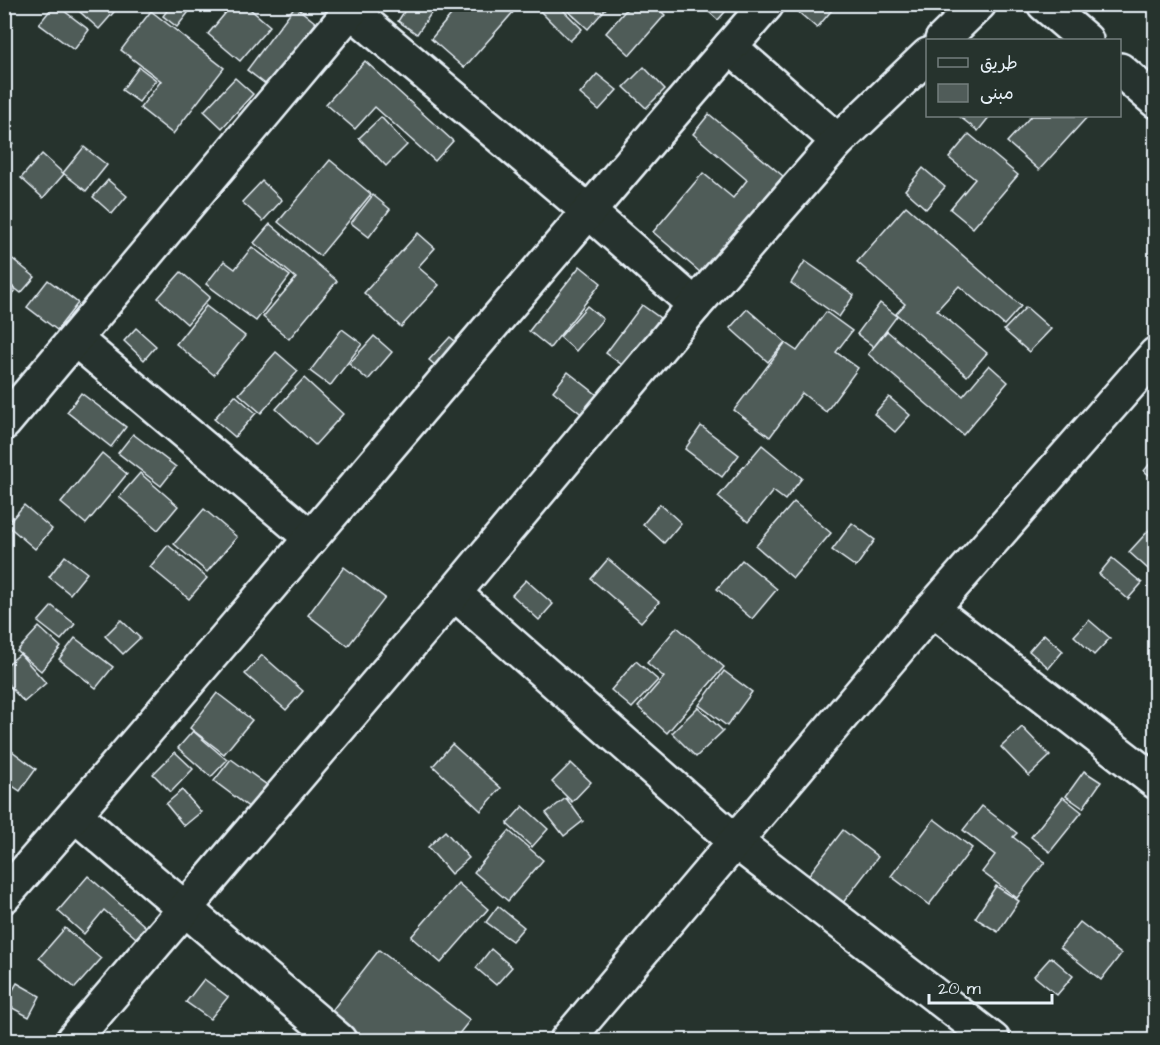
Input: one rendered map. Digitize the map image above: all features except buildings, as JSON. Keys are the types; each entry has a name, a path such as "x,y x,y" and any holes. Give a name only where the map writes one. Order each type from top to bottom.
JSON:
{"street":[{"path":"4,896 767,4"},
{"path":"943,39 979,4"},
{"path":"1044,4 1085,39"},
{"path":"4,423 76,340 350,7 695,305"},
{"path":"730,47 838,141"},
{"path":"73,1041 454,593 695,305 838,141 926,56"},
{"path":"1121,72 1155,101"},
{"path":"76,340 311,538"},
{"path":"567,1041 932,609 1155,354"},
{"path":"454,593 736,842 984,1038"},
{"path":"932,609 1155,782"},
{"path":"75,815 339,1041"}]}
